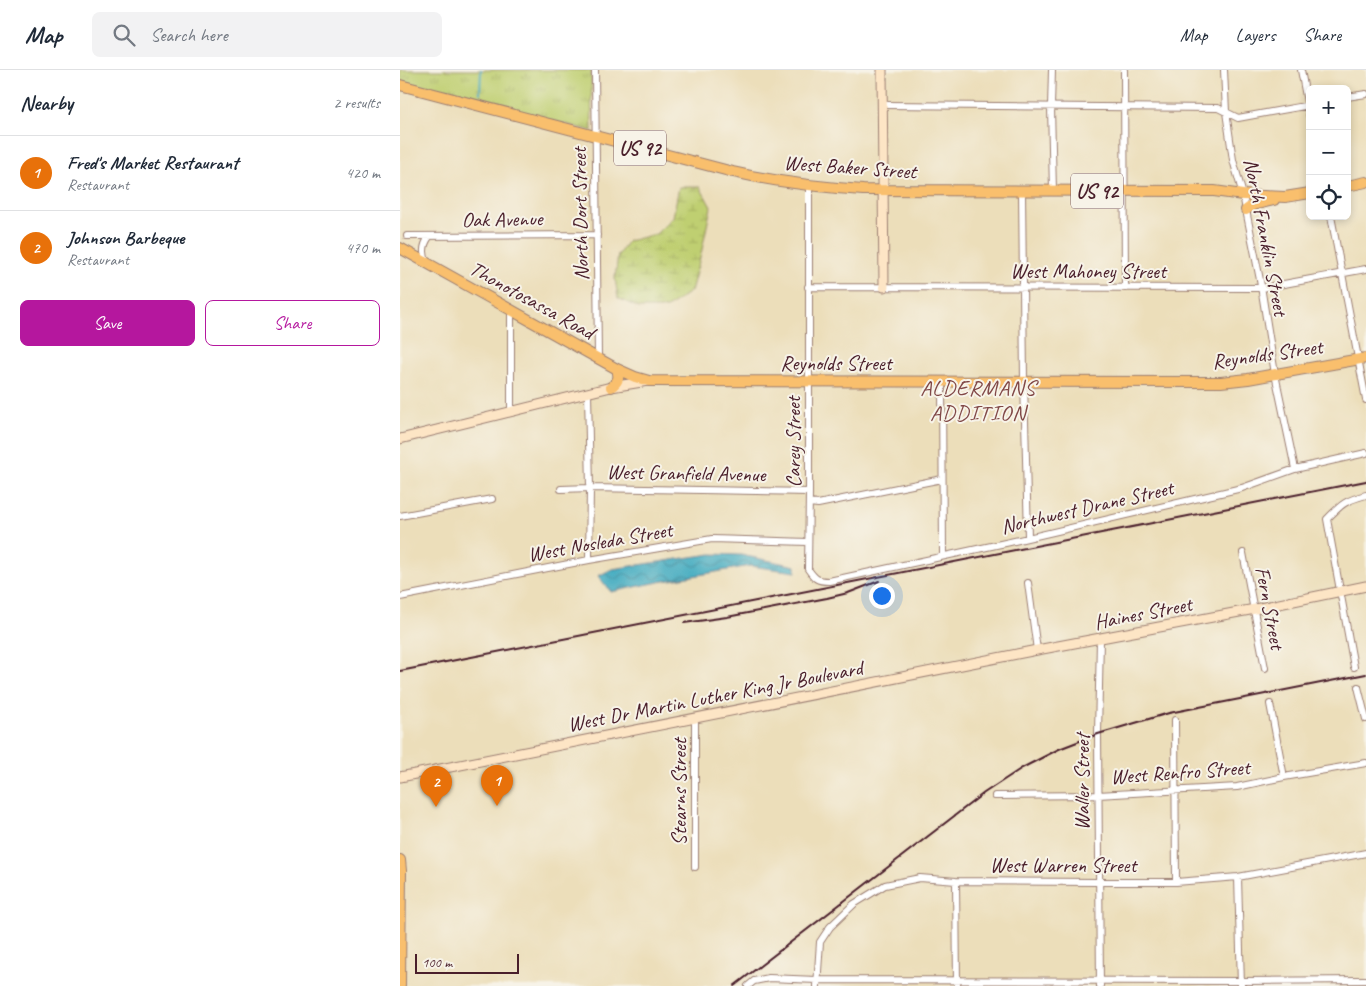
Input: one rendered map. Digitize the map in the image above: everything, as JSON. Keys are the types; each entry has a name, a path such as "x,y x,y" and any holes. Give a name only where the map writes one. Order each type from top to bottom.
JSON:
{"main road":[{"name":"West Baker Street","path":"400,85 733,172 808,186 862,190 1214,191 1243,195 1285,197 1306,194"},
{"path":"1351,185 1366,182"},
{"name":"US 92","path":"1246,210 1253,204 1285,197"},
{"name":"Thonotosassa Road","path":"400,248 617,369 635,377 649,380"},
{"name":"Reynolds Street","path":"649,380 1221,382 1362,359"},
{"path":"611,387 619,378 617,369"},
{"path":"400,860 400,986"}],"street":[{"name":"North Dort Street","path":"594,70 598,358"},
{"path":"882,70 884,287"},
{"path":"1052,70 1053,191"},
{"path":"1124,70 1125,288"},
{"name":"North Franklin Street","path":"1224,70 1226,112 1233,160 1243,195 1262,288 1275,374 1295,469"},
{"path":"1302,70 1306,93"},
{"path":"1351,97 1366,94"},
{"path":"883,104 1218,108 1238,118 1306,105"},
{"name":"Carey Street","path":"808,186 808,568 814,577"},
{"path":"1022,190 1028,537"},
{"path":"1332,220 1362,359 1366,400"},
{"name":"Oak Avenue","path":"407,236 597,235"},
{"path":"426,263 424,246 429,236"},
{"name":"West Mahoney Street","path":"808,287 1262,288 1366,269"},
{"path":"511,310 511,412"},
{"name":"Reynolds Street","path":"400,439 611,387 649,380"},
{"path":"942,382 943,556"},
{"path":"588,393 589,560"},
{"name":"Northwest Drane Street","path":"814,577 819,581 830,581 1028,537 1242,488 1295,469 1366,453"},
{"path":"809,504 818,504 942,479"},
{"name":"West Granfield Avenue","path":"562,489 809,492"},
{"path":"1354,667 1327,520 1343,503 1366,495"},
{"path":"400,516 492,499"},
{"name":"West Nosleda Street","path":"400,597 589,560 712,539 808,542"},
{"name":"Fern Street","path":"1244,553 1265,668"},
{"path":"1028,583 1037,650"},
{"path":"1255,610 1366,586"},
{"name":"Haines Street","path":"1037,650 1255,610"},
{"name":"Waller Street","path":"1100,639 1098,734 1100,983"},
{"name":"West Dr Martin Luther King Jr Boulevard","path":"400,777 1037,650"},
{"path":"1358,687 1366,719"},
{"path":"1270,704 1284,777"},
{"name":"Stearns Street","path":"695,718 695,867"},
{"path":"1175,720 1176,882"},
{"name":"West Renfro Street","path":"995,796 1098,795 1237,788 1284,777 1366,763"},
{"name":"West Warren Street","path":"817,983 820,942 830,926 854,904 885,885 920,878 956,882 1176,882 1238,877 1366,852"},
{"path":"1238,877 1241,984"},
{"path":"956,882 957,983"},
{"path":"748,986 754,981 769,978 817,983 1241,984 1366,980"}],"green space":[{"path":"400,70 591,70 592,131 400,81"},
{"path":"679,187 700,187 711,207 691,291 667,308 639,308 618,298 615,278 618,255 628,241 656,234 673,217"}],"water":[{"path":"711,554 741,555 796,566 796,572 750,566 611,592 598,576 612,569"}],"waterway":[{"path":"480,93 481,70"}],"railway":[{"path":"400,671 1366,481"},
{"path":"684,623 827,598 848,593 879,581"},
{"path":"734,986 984,793 1022,768 1059,749 1098,734 1169,713 1366,674"}],"place":[{"name":"Fred's Market Restaurant","path":"497,806"},
{"name":"Johnson Barbeque","path":"436,807"}],"district":[{"name":"ALDERMANS ADDITION","path":"978,400"}]}
